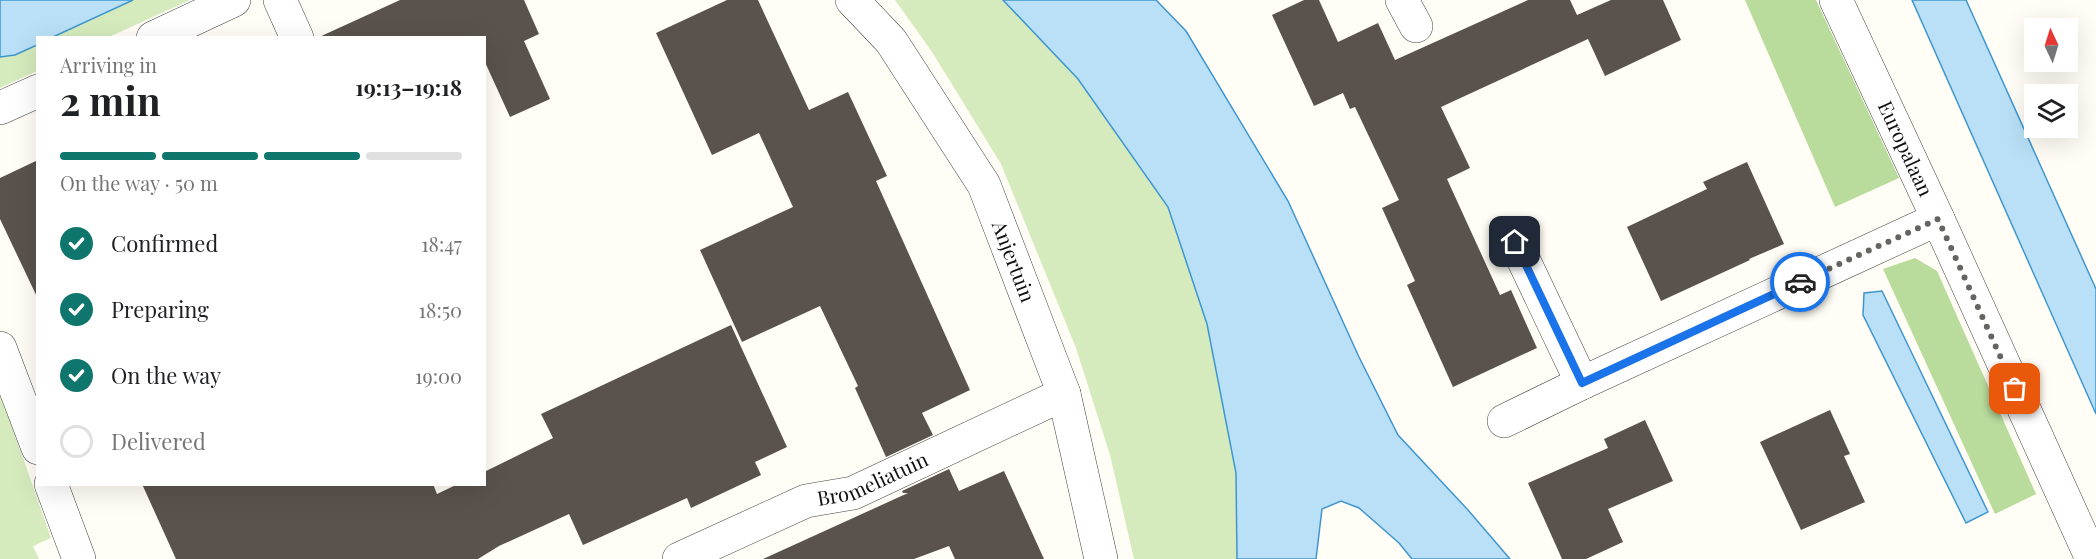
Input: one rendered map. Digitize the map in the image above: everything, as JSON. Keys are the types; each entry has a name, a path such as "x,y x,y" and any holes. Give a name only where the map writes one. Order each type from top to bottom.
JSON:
{"street":[{"path":"157,36 234,0"},
{"path":"280,0 296,36"},
{"name":"Anjertuin","path":"852,0 891,41 984,185 1064,394 1101,559"},
{"name":"Europalaan","path":"1836,0 2092,559"},
{"path":"0,108 36,92"},
{"path":"1504,422 1582,383 1938,219"},
{"path":"1515,242 1582,383"},
{"path":"0,348 36,443"},
{"name":"Bromeliatuin","path":"680,559 806,501 853,493 1064,394"},
{"path":"52,486 79,559"}],"green space":[{"path":"0,0 190,0 111,36 36,36 36,71 0,88"},
{"path":"895,0 1003,0 1078,79 1168,207 1207,324 1236,473 1237,559 1134,559 1110,455 1076,348 1001,164 932,52"},
{"path":"1745,0 1816,0 1899,178 1835,207"},
{"path":"1915,258 1937,271 2036,494 1995,514 1883,269"},
{"path":"0,392 51,538 33,546 39,559 0,559"}],"water":[{"path":"0,0 133,0 55,36 36,36 36,45 15,55 0,57"},
{"path":"1003,0 1156,0 1186,31 1288,201 1359,357 1398,435 1510,559 1412,559 1399,543 1359,508 1341,501 1322,509 1316,559 1237,559 1236,473 1207,324 1168,207 1078,79"},
{"path":"1912,0 1966,0 2024,129 2024,138 2028,138 2096,289 2096,414"},
{"path":"1882,291 1988,512 1966,523 1863,315 1864,293"}],"building":[{"path":"400,0 524,0 539,34 524,41 550,99 510,117 486,64 486,36 321,36"},
{"path":"727,0 758,0 809,110 848,92 887,176 876,181 970,390 922,413 933,435 886,457 855,388 858,386 820,306 742,342 700,250 793,207 759,133 712,155 656,33"},
{"path":"1304,0 1319,0 1338,42 1378,23 1395,60 1528,0 1570,0 1577,15 1611,0 1663,0 1681,40 1605,76 1588,39 1441,107 1470,168 1447,179 1500,295 1511,290 1537,348 1453,387 1407,285 1415,281 1382,208 1399,200 1355,107 1350,109 1343,93 1314,106 1272,15"},
{"path":"36,161 36,295 0,219 0,178"},
{"path":"1747,162 1784,244 1661,301 1627,227 1707,189 1703,182"},
{"path":"731,325 787,447 755,462 761,475 691,508 687,498 583,545 569,514 499,546 478,559 176,559 143,486 434,486 437,494 454,486 486,486 486,471 553,438 541,414"},
{"path":"1830,410 1850,454 1844,456 1865,502 1801,530 1760,442"},
{"path":"1645,420 1673,481 1608,509 1623,542 1586,559 1562,559 1528,483 1608,448 1604,439"},
{"path":"949,469 959,491 1004,471 1044,559 955,559 949,546 914,559 763,559 908,493 902,491"}],"way so far":[{"path":"1800,282 1938,219 2015,389"}],"route":[{"path":"1515,242 1582,383 1800,282"}]}
